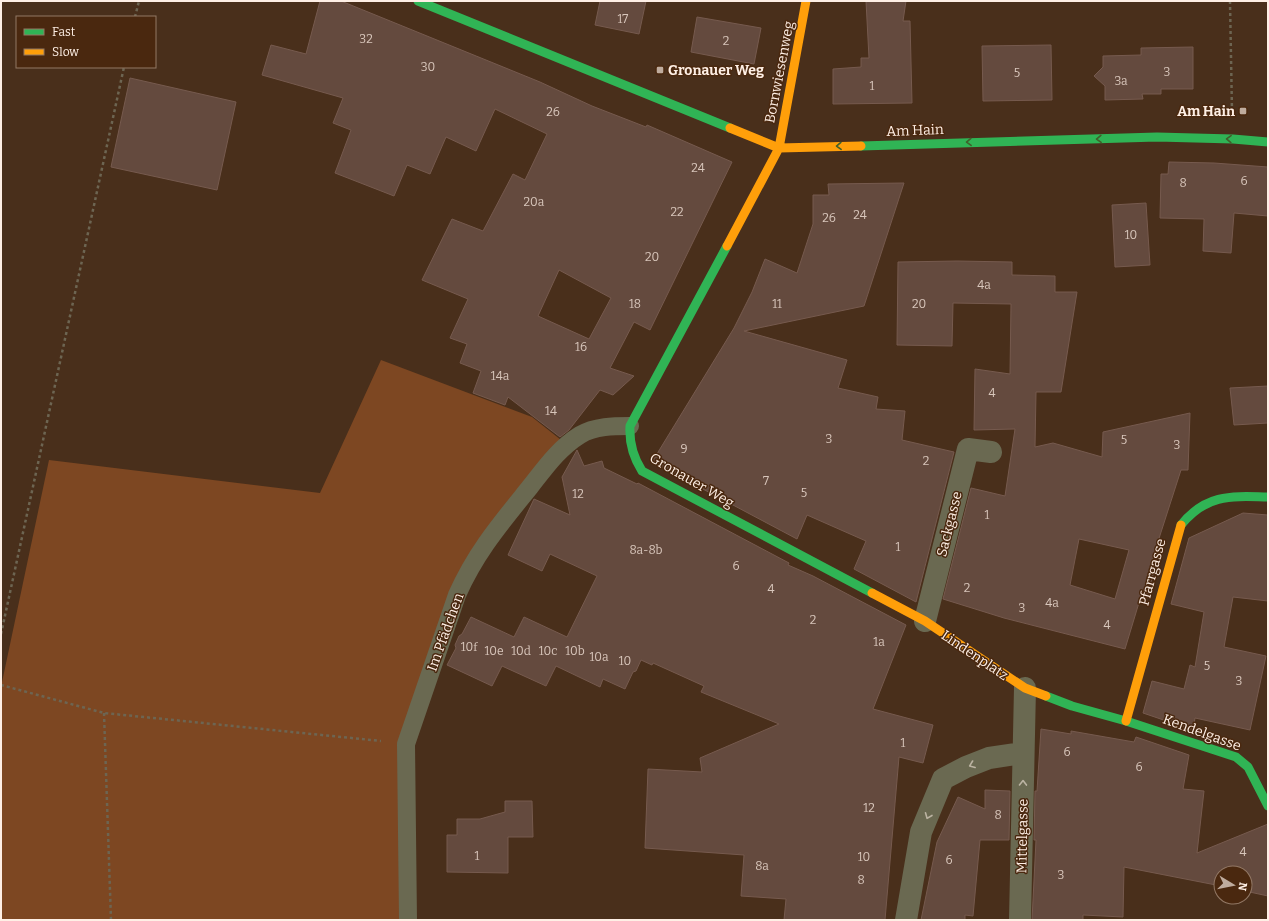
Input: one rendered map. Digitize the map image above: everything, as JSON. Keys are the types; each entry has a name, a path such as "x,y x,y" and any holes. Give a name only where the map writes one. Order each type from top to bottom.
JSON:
{"street":[{"path":"418,1 519,40 779,148"},
{"name":"Bornwiesenweg","path":"779,148 806,1"},
{"name":"Am Hain","path":"779,148 1157,137 1233,139 1268,142"},
{"name":"Gronauer Weg","path":"779,148 630,426 628,440 632,453 642,471 924,621"},
{"name":"Sackgasse","path":"924,621 968,449 991,452"},
{"name":"Pfarrgasse","path":"1126,721 1179,527 1189,513 1217,498 1229,496 1268,497"},
{"name":"Lindenplatz","path":"924,621 1025,688 1072,706 1126,721"},
{"path":"906,920 921,832 943,780 966,767 989,758 1023,753 1025,688"},
{"name":"Kendelgasse","path":"1126,721 1236,757 1248,767 1268,806"},
{"name":"Mittelgasse","path":"1020,920 1023,753"}],"lane":[{"name":"Im Pfädchen","path":"408,920 406,744 457,595 481,549 562,447 581,434 607,426 630,426"}],"path":[{"path":"135,16 139,1"},
{"path":"1230,1 1233,139"},
{"path":"1,634 124,68"},
{"path":"1,685 104,713 406,744"},
{"path":"104,713 111,920"}],"shaded area":[{"path":"381,360 532,417 561,440 481,536 403,734 401,920 1,920 1,687 49,460 320,493"}],"building":[{"path":"320,1 341,1 540,82 592,106 646,127 647,125 732,162 650,330 634,322 610,368 634,376 613,395 600,390 569,430 560,437 508,397 505,405 473,393 481,371 460,363 467,344 450,338 468,299 422,280 452,219 483,231 513,174 525,180 547,134 495,109 476,151 446,137 430,174 407,165 394,196 335,173 351,130 333,123 343,98 262,75 271,45 306,54","holes":["559,270 611,298 589,339 538,316"]},
{"path":"600,1 646,1 639,34 595,25"},
{"path":"866,1 906,1 903,21 910,21 912,103 833,104 833,69 861,67 861,58 869,58"},
{"path":"697,17 761,28 754,64 691,52"},
{"path":"1051,45 1052,100 983,101 982,46"},
{"path":"1193,47 1193,89 1161,89 1161,94 1142,94 1143,99 1105,100 1105,86 1094,76 1103,67 1103,56 1141,55 1141,48"},
{"path":"130,78 236,102 217,190 111,167"},
{"path":"1169,162 1214,163 1268,167 1268,216 1234,213 1231,253 1203,251 1204,219 1160,218 1161,174 1168,174"},
{"path":"904,183 864,306 744,331 847,360 838,388 878,397 876,409 905,411 902,440 954,452 916,602 854,569 866,541 807,515 797,539 652,462 734,328 752,292 765,259 797,273 813,224 813,195 829,195 828,184"},
{"path":"1146,203 1150,265 1115,267 1112,205"},
{"path":"898,262 1012,262 1012,275 1055,276 1055,292 1077,292 1061,392 1036,392 1035,447 1053,443 1102,457 1103,432 1190,413 1188,470 1181,470 1154,554 1159,552 1147,597 1141,596 1125,649 1004,618 943,599 971,488 1005,496 1015,429 974,430 975,369 1010,374 1011,304 953,303 952,346 897,345","holes":["1079,539 1129,550 1115,599 1070,585"]},
{"path":"1268,386 1268,423 1234,425 1230,388"},
{"path":"577,450 584,466 602,461 604,468 637,484 638,483 789,563 788,565 813,576 906,625 873,709 933,725 923,763 899,757 885,920 784,920 786,899 741,896 744,855 645,848 648,769 702,772 700,758 779,724 701,692 704,686 653,663 652,665 641,660 636,671 633,672 625,689 603,679 600,687 556,666 546,686 502,666 492,686 447,665 456,648 455,645 459,636 462,634 471,617 514,637 524,617 567,637 597,576 550,554 542,571 508,555 534,499 570,515 562,477"},
{"path":"1243,513 1268,515 1268,601 1233,597 1224,647 1266,656 1250,730 1195,718 1193,730 1143,713 1152,681 1184,689 1190,665 1195,667 1204,612 1171,604 1189,538"},
{"path":"1041,729 1071,734 1071,731 1134,742 1136,737 1189,755 1183,789 1204,791 1197,853 1268,824 1268,896 1253,893 1253,865 1213,865 1213,884 1124,867 1123,917 1083,915 1083,920 1032,920 1036,840 1034,840 1035,791 1037,791"},
{"path":"985,790 1010,791 1009,840 980,840 973,916 965,915 965,920 921,920 937,842 958,797 985,809"},
{"path":"505,801 532,801 533,837 508,837 508,873 447,872 447,835 457,835 457,819 480,819 505,812"}],"traffic: fast":[{"path":"418,1 730,128"},
{"path":"861,146 1157,137 1233,139 1268,142"},
{"path":"727,246 630,426 632,450 636,460 642,471 872,593"},
{"path":"1181,525 1200,507 1210,502 1231,497 1268,497"},
{"path":"1046,696 1072,706 1126,721 1236,757 1248,767 1268,806"}],"traffic: slow":[{"path":"727,246 779,148 806,1"},
{"path":"730,128 779,148 861,146"},
{"path":"1126,721 1181,525"},
{"path":"872,593 925,621 1025,688 1046,696"}],"place":[{"name":"Gronauer Weg","path":"660,70"},
{"name":"Am Hain","path":"1243,111"}]}
